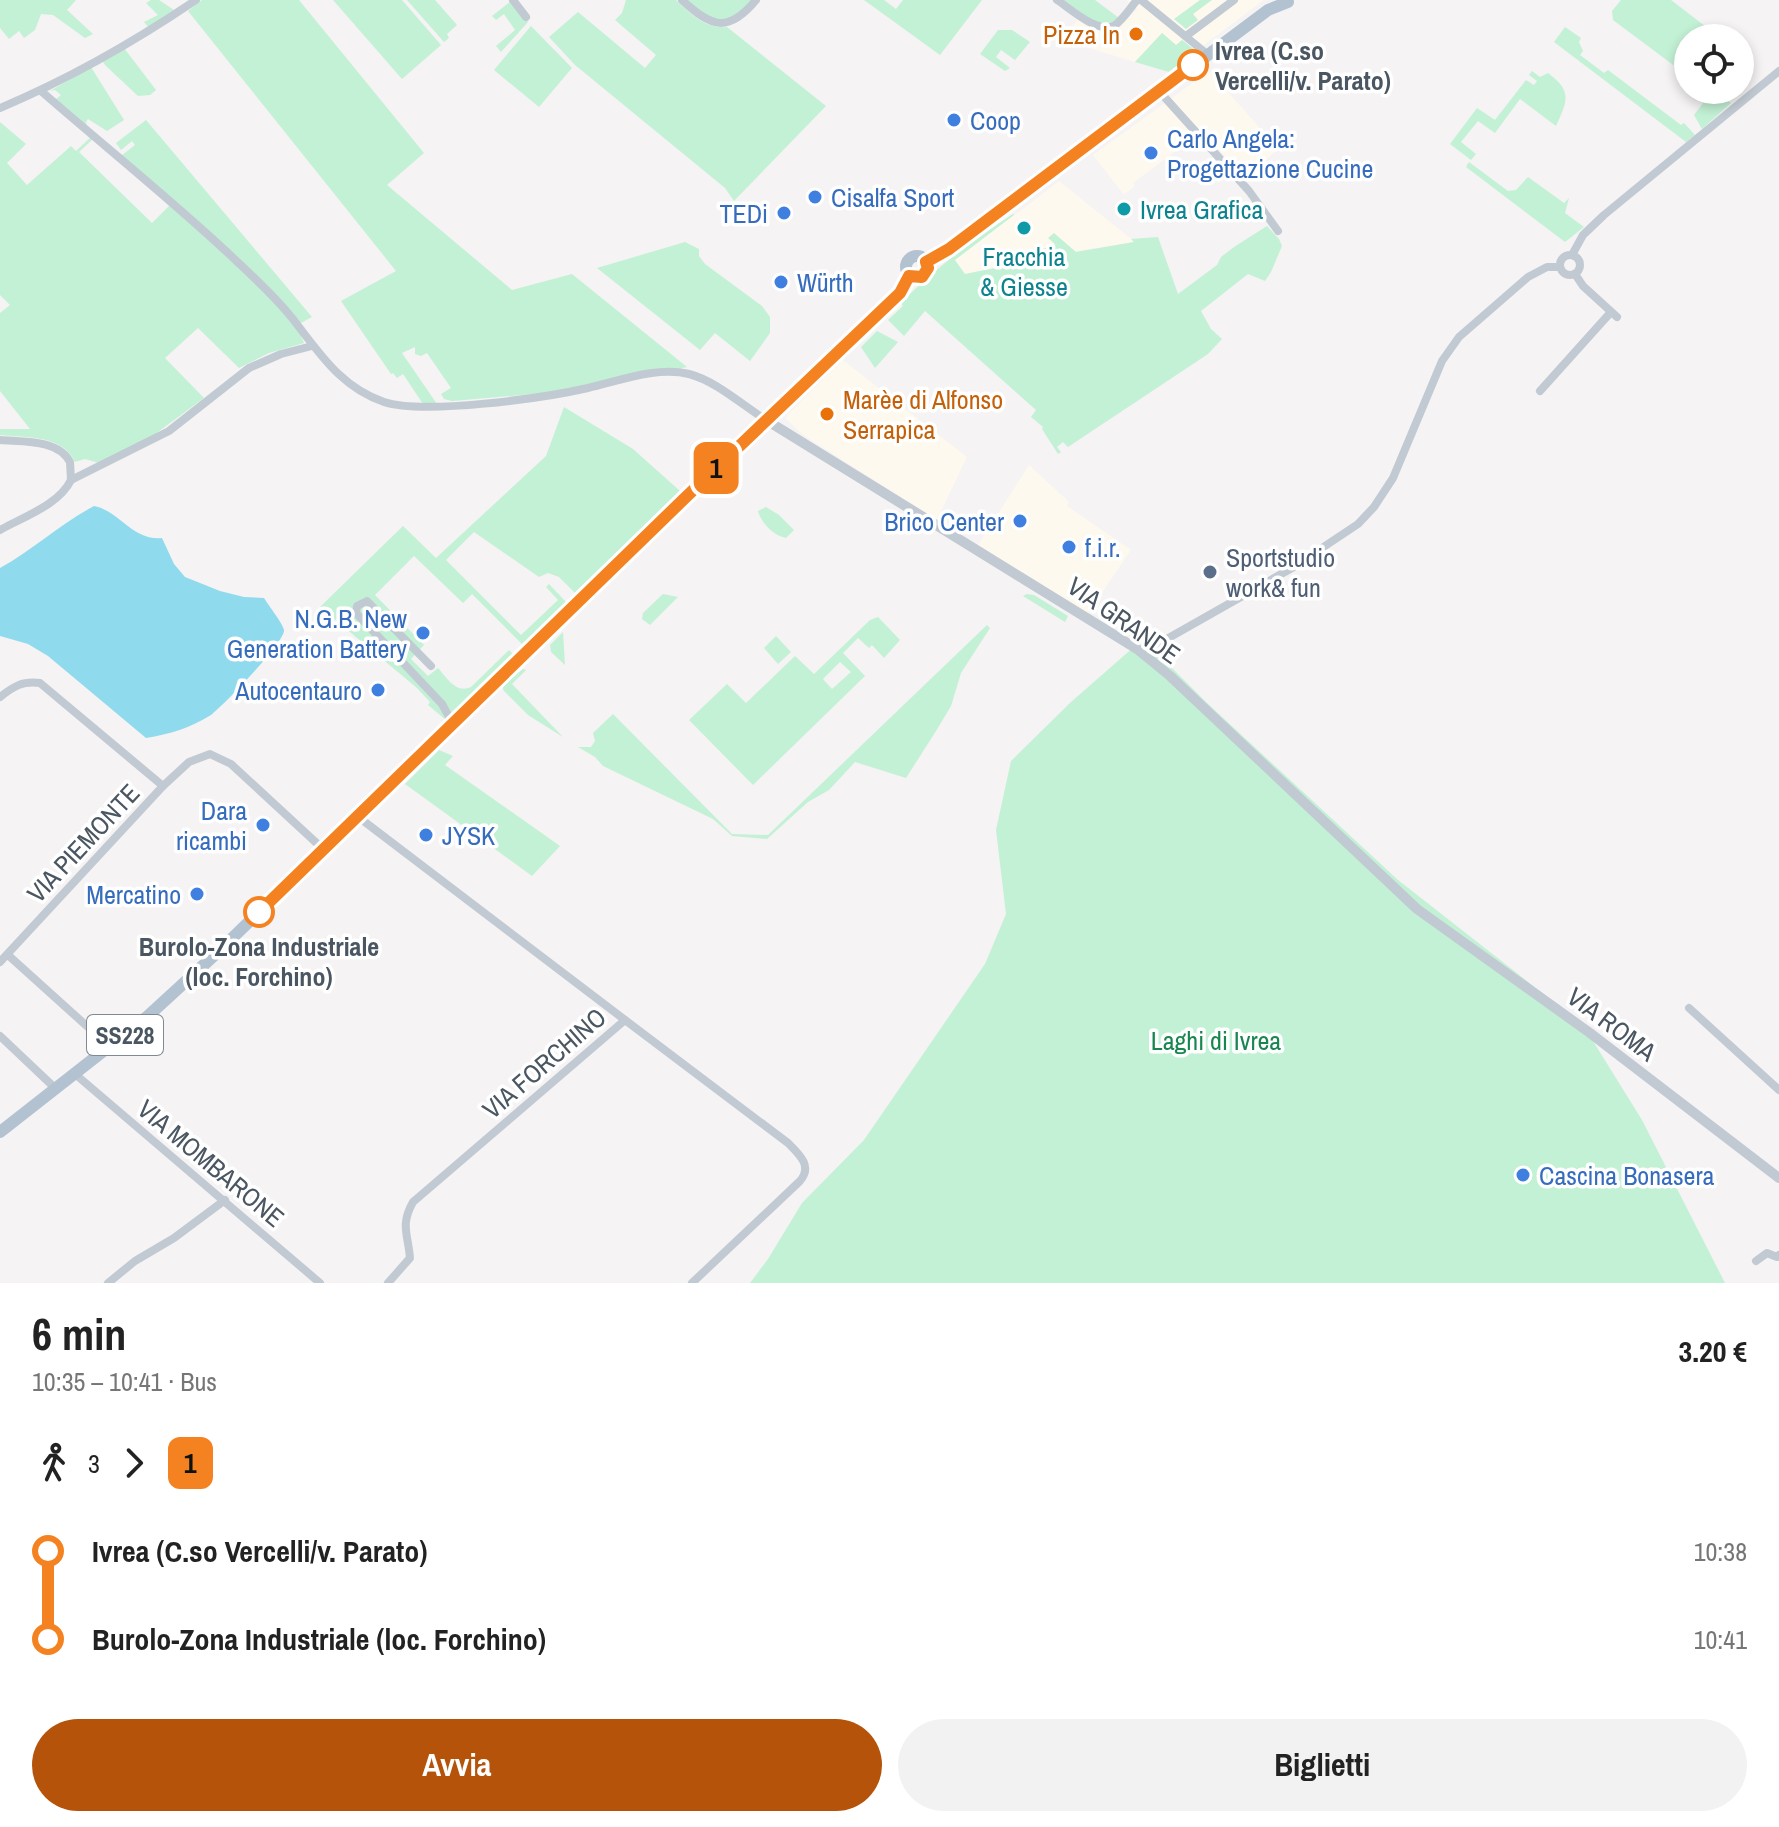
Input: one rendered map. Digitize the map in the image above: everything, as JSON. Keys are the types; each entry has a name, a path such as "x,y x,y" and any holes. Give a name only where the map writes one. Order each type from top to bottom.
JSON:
{"main road":[{"name":"SS228","path":"0,1132 110,1047 209,961 900,293 909,276 906,264 912,258 920,257 926,262 949,249 1271,5 1292,1"}],"street":[{"path":"0,108 41,91 133,42 196,0"},
{"path":"513,0 526,17"},
{"path":"682,0 711,23 722,24 741,17 756,0"},
{"path":"1057,0 1106,28 1116,24 1139,0 1207,54"},
{"path":"1186,36 1234,0"},
{"path":"1560,267 1563,258 1572,255 1583,235 1604,215 1779,71"},
{"path":"41,91 226,252 279,303 312,346 354,388 386,403 455,405 543,397 667,372 686,373 703,379 766,420"},
{"path":"1159,91 1249,191 1278,231"},
{"path":"1572,255 1578,259 1580,266 1575,274"},
{"path":"1142,653 1292,568 1358,524 1374,507 1393,478 1442,361 1459,337 1528,277 1547,267 1560,267 1566,274 1575,274"},
{"path":"1540,391 1614,314 1583,286 1575,274"},
{"path":"71,480 169,431 249,368 281,354 312,346"},
{"name":"VIA GRANDE","path":"766,420 1142,653 1417,909"},
{"path":"0,440 49,445 59,450 70,462 71,480 67,488 52,501 0,530"},
{"path":"431,666 367,601 357,606 356,613 442,704 453,724"},
{"path":"0,697 15,685 28,681 40,683 163,786"},
{"name":"VIA PIEMONTE","path":"0,962 163,786 189,762 210,754 231,764 323,849"},
{"name":"VIA FORCHINO","path":"357,816 625,1020 413,1202 405,1216 410,1258 388,1283"},
{"name":"VIA ROMA","path":"1417,909 1590,1033 1779,1178"},
{"path":"8,955 110,1047"},
{"path":"1689,1008 1779,1090"},
{"path":"625,1020 788,1143 802,1157 806,1168 800,1181 692,1283"},
{"path":"0,1036 56,1089"},
{"name":"VIA MOMBARONE","path":"75,1074 320,1283"},
{"path":"108,1283 225,1200"},
{"path":"1756,1261 1767,1253 1779,1255"}],"shaded area":[{"path":"1126,0 1264,0 1196,51 1183,40 1176,45 1162,33 1135,62 1062,40 1079,17 1110,37 1137,9"},
{"path":"1209,71 1278,148 1247,181 1202,131 1133,183 1135,186 1124,195 1093,155"},
{"path":"1059,181 1135,242 965,274 928,276 998,221 1015,215"},
{"path":"843,360 967,457 937,520 803,435 786,419"},
{"path":"1029,465 1069,502 1067,506 1131,550 1086,616 978,545"}],"green space":[{"path":"0,0 76,0 67,10 93,34 85,38 53,15 41,14 35,30 24,38 19,31 9,39 0,28"},
{"path":"159,0 174,10 149,28 144,22 158,15 146,3"},
{"path":"202,0 299,0 424,153 387,185 512,290 572,274 687,367 556,392 452,401 444,399 441,394 451,388 427,353 421,356 415,354 415,347 402,353 437,404 423,404 403,374 397,378 391,374 341,301 396,271 188,11"},
{"path":"333,0 402,0 441,45 402,79"},
{"path":"407,0 435,0 457,25 447,34 449,38 444,42"},
{"path":"626,0 676,0 705,23 727,27 826,106 734,201 725,188 575,65 549,37 578,12 645,68 656,55 615,20 622,13"},
{"path":"685,0 753,0 737,17 712,21"},
{"path":"864,0 884,0 896,9 903,0 982,0 940,55"},
{"path":"1064,0 1095,0 1119,18 1112,22 1097,22"},
{"path":"1200,0 1212,0 1193,14 1198,20 1186,29 1174,19"},
{"path":"1621,0 1671,0 1702,24 1674,24 1674,66 1613,20 1612,11"},
{"path":"511,1 528,22 501,52 496,46 515,30 504,14 496,20 492,16"},
{"path":"531,26 572,68 539,107 494,70"},
{"path":"1565,27 1581,38 1579,42 1583,51 1580,55 1604,73 1608,70 1681,125 1684,123 1695,135 1686,142 1554,42"},
{"path":"998,30 1012,30 1030,42 1015,60 1001,50 996,57 1010,68 1005,71 980,54"},
{"path":"1162,33 1176,45 1182,40 1196,51 1169,72 1135,62"},
{"path":"124,48 156,90 150,95 138,96 102,60"},
{"path":"91,67 124,120 107,131 88,119 87,126 55,100 61,95 55,90 50,91"},
{"path":"1532,71 1540,77 1548,73 1564,91 1565,103 1556,126 1520,99 1495,133 1478,121 1461,142 1476,154 1471,160 1450,144 1477,108 1495,120 1526,80 1534,85 1537,81 1529,75"},
{"path":"1702,104 1730,104 1702,129 1694,115"},
{"path":"146,120 312,317 299,324 121,156 135,145 132,141 121,150 116,143"},
{"path":"0,122 26,144 7,163 27,185 71,146 76,151 91,137 93,139 79,152 152,223 170,205 266,292 297,328 304,343 269,353 239,368 198,328 165,358 204,398 151,437 99,463 85,459 75,462 61,446 42,439 0,435 0,429 30,429 0,391 0,313 10,305 0,295"},
{"path":"1469,162 1508,191 1516,190 1528,177 1564,203 1569,198 1565,213 1584,227 1565,242 1466,167"},
{"path":"1013,214 955,260 965,274 1019,263 1017,257 1029,249 1050,248 1055,244 1048,238 1054,233 1076,252 1134,242 1131,239 1158,237 1178,294 1217,265 1221,257 1234,247 1267,226 1282,246 1265,281 1248,274 1201,311 1211,329 1222,339 1208,354 1068,447 1063,442 1057,447 1061,452 1058,454 1043,427 1031,417 1036,410 925,311 904,336 888,320 903,306 901,303 941,266"},
{"path":"685,242 699,249 699,256 705,264 762,306 770,317 770,333 750,361 715,333 700,350 597,268"},
{"path":"877,331 898,342 875,368 861,347"},
{"path":"564,407 633,449 680,491 575,593 559,577 548,573 539,577 474,532 446,560 521,635 558,600 546,587 549,584 566,602 523,645 472,594 463,603 414,556 375,595 424,645 411,659 428,676 438,668 452,684 466,689 509,650 513,654 446,720 428,705 430,702 417,688 320,607 403,526 436,558 546,456"},
{"path":"766,507 794,530 786,538 773,532 762,520 758,511"},
{"path":"663,594 678,597 650,625 642,619 643,613"},
{"path":"1034,595 1068,616 1065,622 1023,596"},
{"path":"878,617 900,640 884,658 872,645 869,648 858,638 843,653 865,676 753,785 689,720 727,684 746,703 795,656 814,674 870,620","holes":["840,662 851,672 832,689 823,679"]},
{"path":"987,625 990,628 961,673 951,706 906,778 855,762 829,790 808,802 767,839 732,836 713,819 603,766 578,747 591,747 595,741 593,733 613,714 732,834 768,835"},
{"path":"563,632 565,665 551,652 550,645"},
{"path":"776,636 791,652 778,664 764,648"},
{"name":"Laghi di Ivrea","path":"1143,639 1206,702 1398,880 1583,1025 1642,1120 1725,1283 750,1283 802,1203 864,1140 985,964 1006,914 996,830 1011,761 1071,702"},
{"path":"523,669 526,670 512,684 563,737 528,715 504,691 502,686"},
{"path":"439,750 453,756 445,765 560,846 532,876 405,784"}],"water":[{"path":"94,506 142,535 162,538 174,564 185,577 220,591 264,598 283,627 282,636 275,647 252,674 217,710 195,724 146,738 48,656 28,644 0,636 0,568"}],"bus line":[{"name":"1","path":"259,912 900,293 909,276 916,278 925,275 928,268 926,262 949,249 1193,65"}],"place":[{"name":"Pizza In","path":"1136,34"},
{"name":"Ivrea (C.so Vercelli/v. Parato)","path":"1193,65"},
{"name":"Coop","path":"954,120"},
{"name":"Carlo Angela: Progettazione Cucine","path":"1151,153"},
{"name":"Cisalfa Sport","path":"815,197"},
{"name":"Ivrea Grafica","path":"1124,209"},
{"name":"TEDi","path":"784,213"},
{"name":"Fracchia & Giesse","path":"1024,228"},
{"name":"Würth","path":"781,282"},
{"name":"Marèe di Alfonso Serrapica","path":"827,414"},
{"name":"Brico Center","path":"1020,521"},
{"name":"f.i.r.","path":"1069,547"},
{"name":"Sportstudio work& fun","path":"1210,572"},
{"name":"N.G.B. New Generation Battery","path":"423,633"},
{"name":"Autocentauro","path":"378,690"},
{"name":"Dara ricambi","path":"263,825"},
{"name":"JYSK","path":"426,835"},
{"name":"Mercatino","path":"197,894"},
{"name":"Burolo-Zona Industriale (loc. Forchino)","path":"259,912"},
{"name":"Cascina Bonasera","path":"1523,1175"}]}
